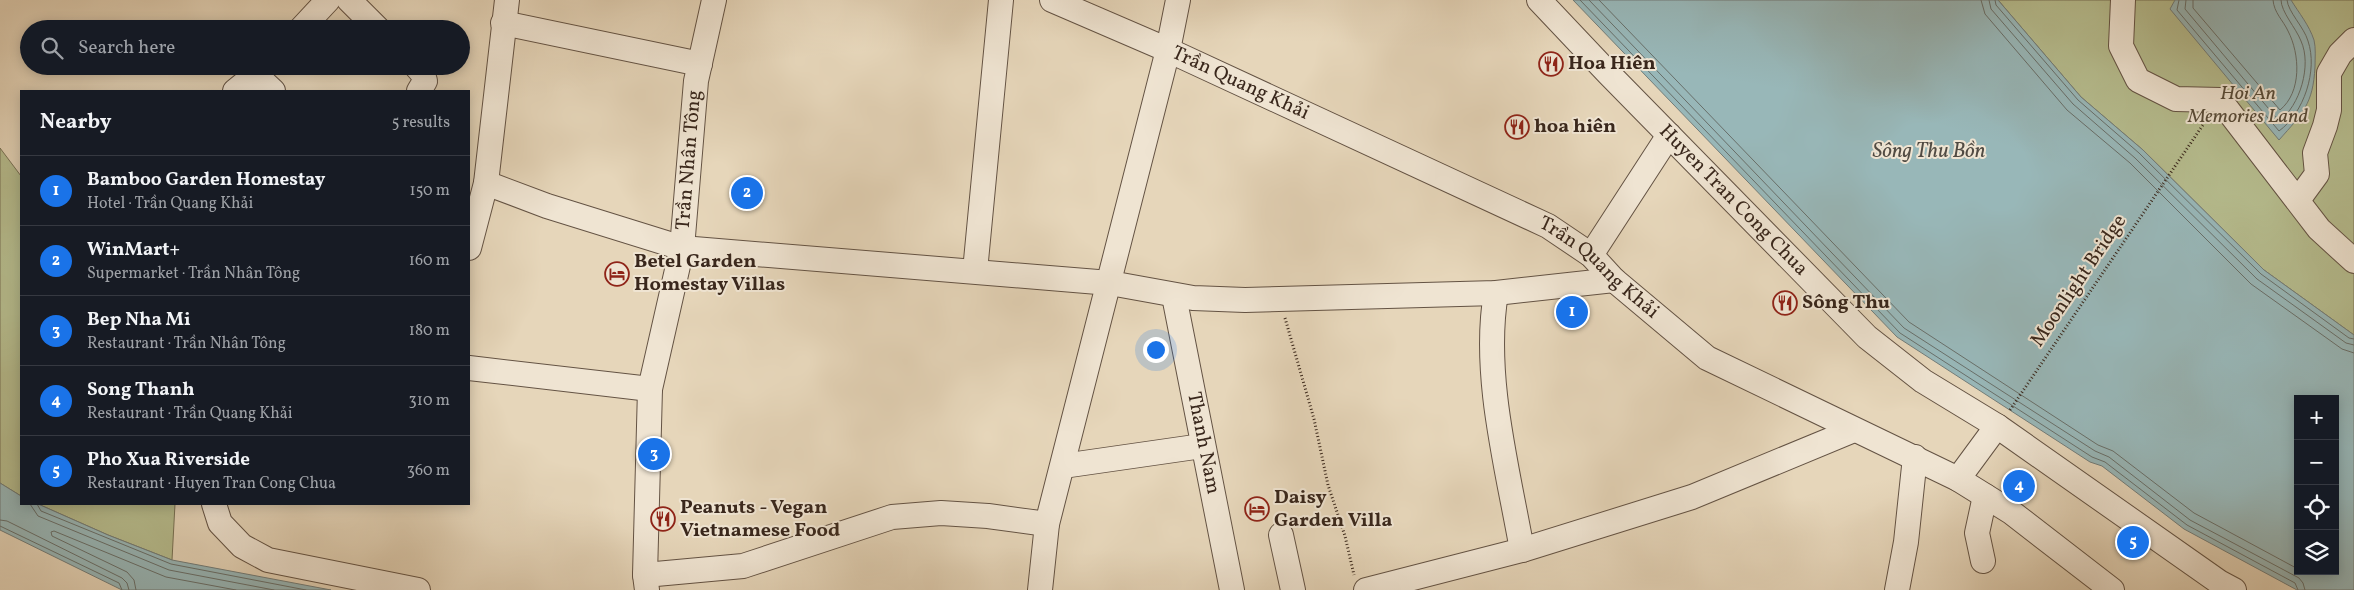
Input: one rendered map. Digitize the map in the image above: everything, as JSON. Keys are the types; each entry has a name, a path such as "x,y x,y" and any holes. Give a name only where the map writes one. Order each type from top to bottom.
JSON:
{"street":[{"path":"309,20 328,0"},
{"path":"349,0 369,20"},
{"path":"470,236 486,183 507,0"},
{"name":"Trần Nhân Tông","path":"646,583 650,389 682,248 696,81 714,0"},
{"path":"976,271 1001,0"},
{"path":"1040,590 1047,524 1110,284 1168,50 1178,0"},
{"name":"Huyen Tran Cong Chua","path":"1539,0 1866,336 1923,381 2002,420 2219,582 2234,590"},
{"path":"2123,0 2121,46 2138,80 2176,99 2220,100 2319,229 2354,261"},
{"name":"Trần Quang Khải","path":"1064,2 1548,226 1591,255 1614,280 1706,358 1958,479 2011,512 2112,590"},
{"path":"503,23 700,64"},
{"path":"2298,200 2317,174 2315,153 2326,126 2329,73 2340,54 2354,40"},
{"path":"420,90 425,81 423,75"},
{"path":"237,90 265,78"},
{"path":"1591,255 1669,135"},
{"path":"486,183 547,206 682,248 876,265 976,271 1110,284 1174,296 1280,299 1496,293 1614,280"},
{"path":"1496,293 1492,320 1495,386 1522,550"},
{"name":"Thanh Nam","path":"1174,296 1202,446 1232,590"},
{"path":"470,368 650,389"},
{"path":"1958,479 2002,420"},
{"path":"1361,586 1522,550 1692,497 1854,430"},
{"path":"1063,466 1202,446"},
{"path":"1897,590 1906,542 1915,457"},
{"path":"1983,562 1977,533 1985,496"},
{"path":"214,505 220,523 242,546 268,560 418,590"},
{"path":"646,583 743,566 892,517 951,514 988,516 1047,524"},
{"path":"1281,535 1293,590"}],"path":[{"name":"Moonlight Bridge","path":"2002,420 2220,100"},
{"path":"1280,299 1314,419 1328,485 1361,586"}],"green space":[{"name":"Hoi An Memories Land","path":"1998,0 2354,0 2354,335 2264,270 2143,150 2081,97"},
{"path":"0,148 20,175 20,495 0,483"},
{"path":"40,505 175,505 172,560 108,535"}],"water":[{"name":"Sông Thu Bồn","path":"1573,0 1998,0 2081,97 2143,150 2264,270 2354,335 2354,590 2297,590 2184,529 2102,466 2090,462 1897,337"},
{"path":"2175,0 2291,0 2307,24 2314,40 2314,80 2305,107 2279,140 2170,9"},
{"path":"0,483 20,495 20,505 40,505 108,535 172,560 331,590 122,590 0,530"}],"place":[{"name":"Hoa Hiên","path":"1551,64"},
{"name":"hoa hiên","path":"1517,127"},
{"name":"WinMart+","path":"747,193"},
{"name":"Betel Garden Homestay Villas","path":"617,274"},
{"name":"Sông Thu","path":"1785,303"},
{"name":"Bamboo Garden Homestay","path":"1572,312"},
{"name":"Bep Nha Mi","path":"654,454"},
{"name":"Song Thanh","path":"2019,486"},
{"name":"Daisy Garden Villa","path":"1257,509"},
{"name":"Peanuts - Vegan Vietnamese Food","path":"663,519"},
{"name":"Pho Xua Riverside","path":"2133,542"}]}
